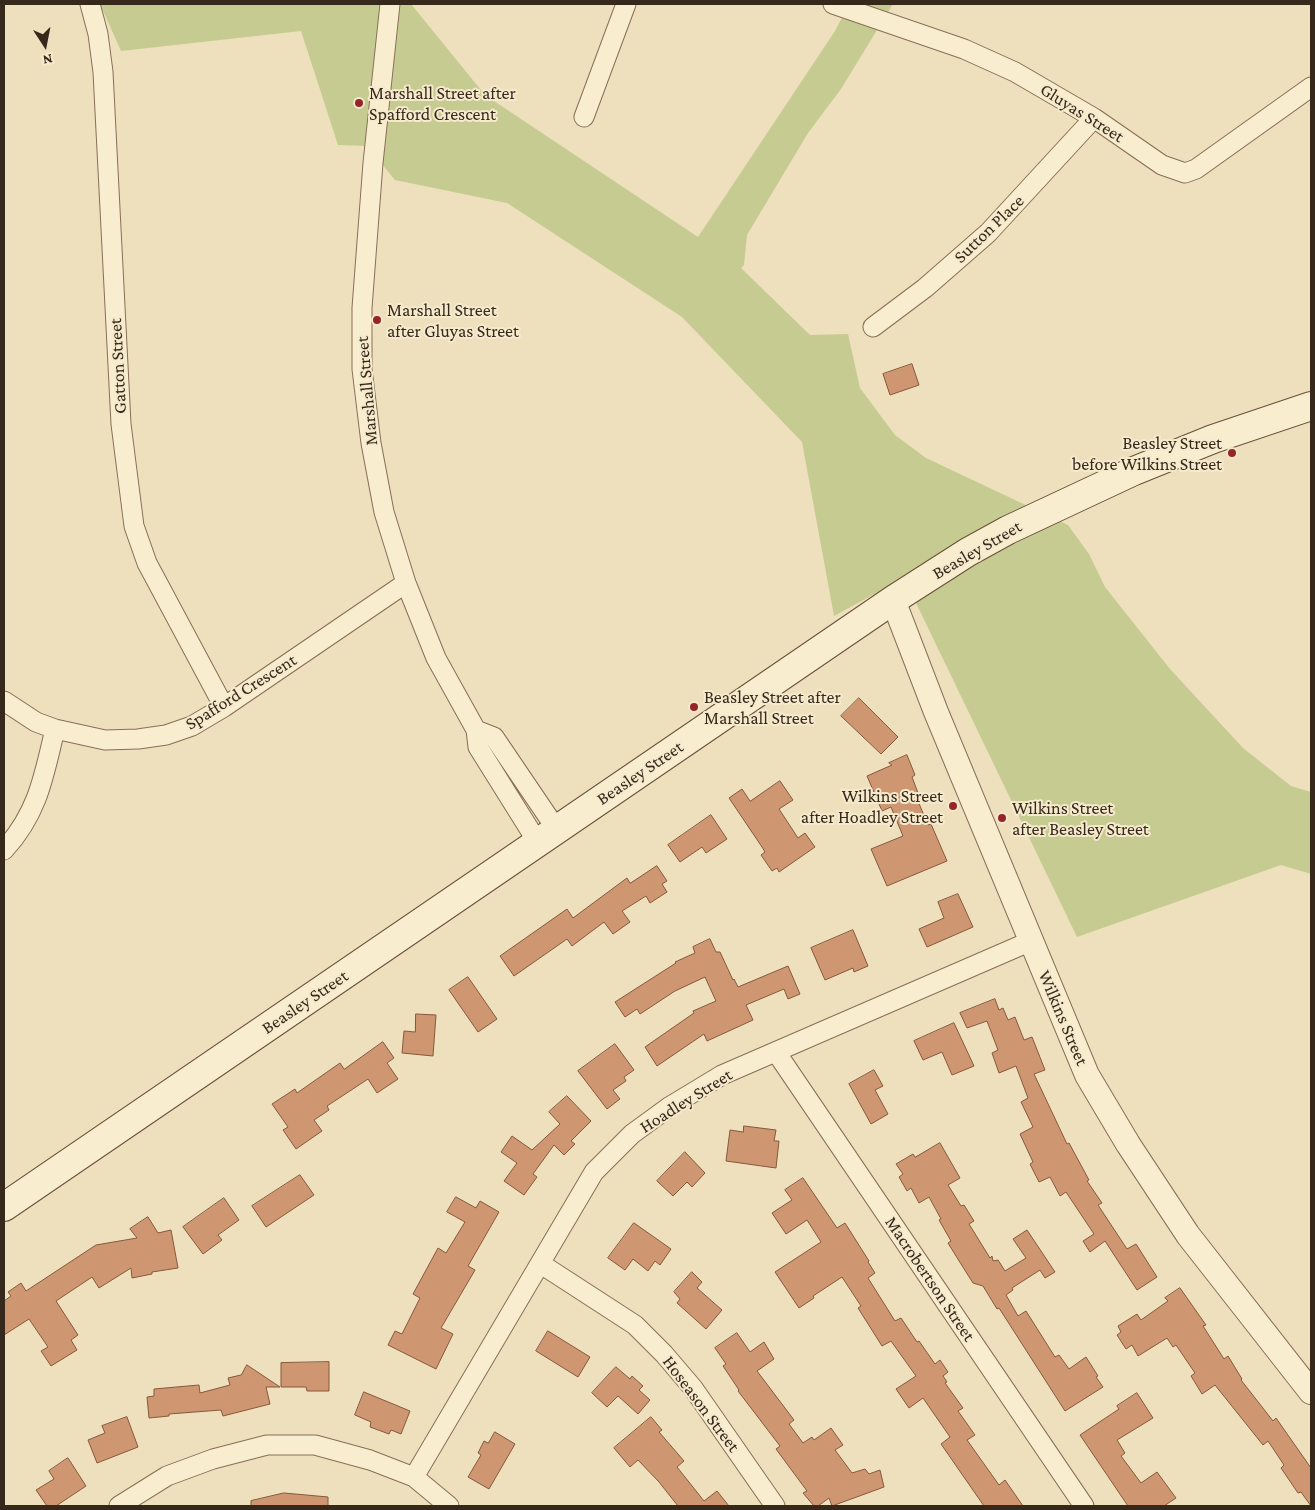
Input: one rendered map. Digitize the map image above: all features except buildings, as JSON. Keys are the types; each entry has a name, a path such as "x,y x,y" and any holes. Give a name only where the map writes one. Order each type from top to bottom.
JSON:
{"main road":[{"name":"Beasley Street","path":"4,1207 893,600 968,552 1008,530 1134,471 1214,439 1311,406"}],"street":[{"name":"Gatton Street","path":"90,4 98,34 103,72 121,424 134,526 147,564 224,707"},
{"name":"Marshall Street","path":"390,4 373,163 362,308 362,369 370,443 384,512 406,584 436,658 476,730 494,737 547,836"},
{"path":"584,117 626,4"},
{"name":"Gluyas Street","path":"833,4 973,53 1015,72 1094,118 1162,166 1185,173 1196,169 1311,87"},
{"name":"Sutton Place","path":"873,327 925,288 988,233 1094,118"},
{"name":"Spafford Crescent","path":"4,701 36,722 55,729 105,740 138,739 166,735 192,726 224,707 406,584"},
{"name":"Wilkins Street","path":"893,600 936,712 1087,1075 1128,1144 1188,1234 1311,1392"},
{"path":"4,850 13,840 29,815 42,786 55,729"},
{"name":"Hoadley Street","path":"414,1477 594,1172 632,1134 669,1107 722,1075 1031,941"},
{"name":"Macrobertson Street","path":"776,1052 1084,1506"},
{"name":"Hoseason Street","path":"540,1264 635,1325 664,1354 693,1388 775,1506"},
{"path":"119,1506 168,1476 213,1458 267,1445 315,1445 370,1460 414,1477 449,1506"}],"green space":[{"path":"100,4 411,4 485,95 698,237 835,31 849,4 893,4 841,89 808,133 747,235 744,265 741,268 810,335 848,334 860,388 895,435 926,458 1068,525 1089,554 1105,587 1170,669 1243,748 1291,786 1311,792 1311,874 1281,865 1077,937 904,578 834,616 802,442 682,317 507,203 395,180 367,146 338,145 301,31 121,51"}],"place":[{"name":"Marshall Street after Spafford Crescent","path":"359,103"},
{"name":"Marshall Street after Gluyas Street","path":"377,320"},
{"name":"Beasley Street before Wilkins Street","path":"1232,453"},
{"name":"Beasley Street after Marshall Street","path":"694,707"},
{"name":"Wilkins Street after Hoadley Street","path":"953,806"},
{"name":"Wilkins Street after Beasley Street","path":"1002,818"}]}
